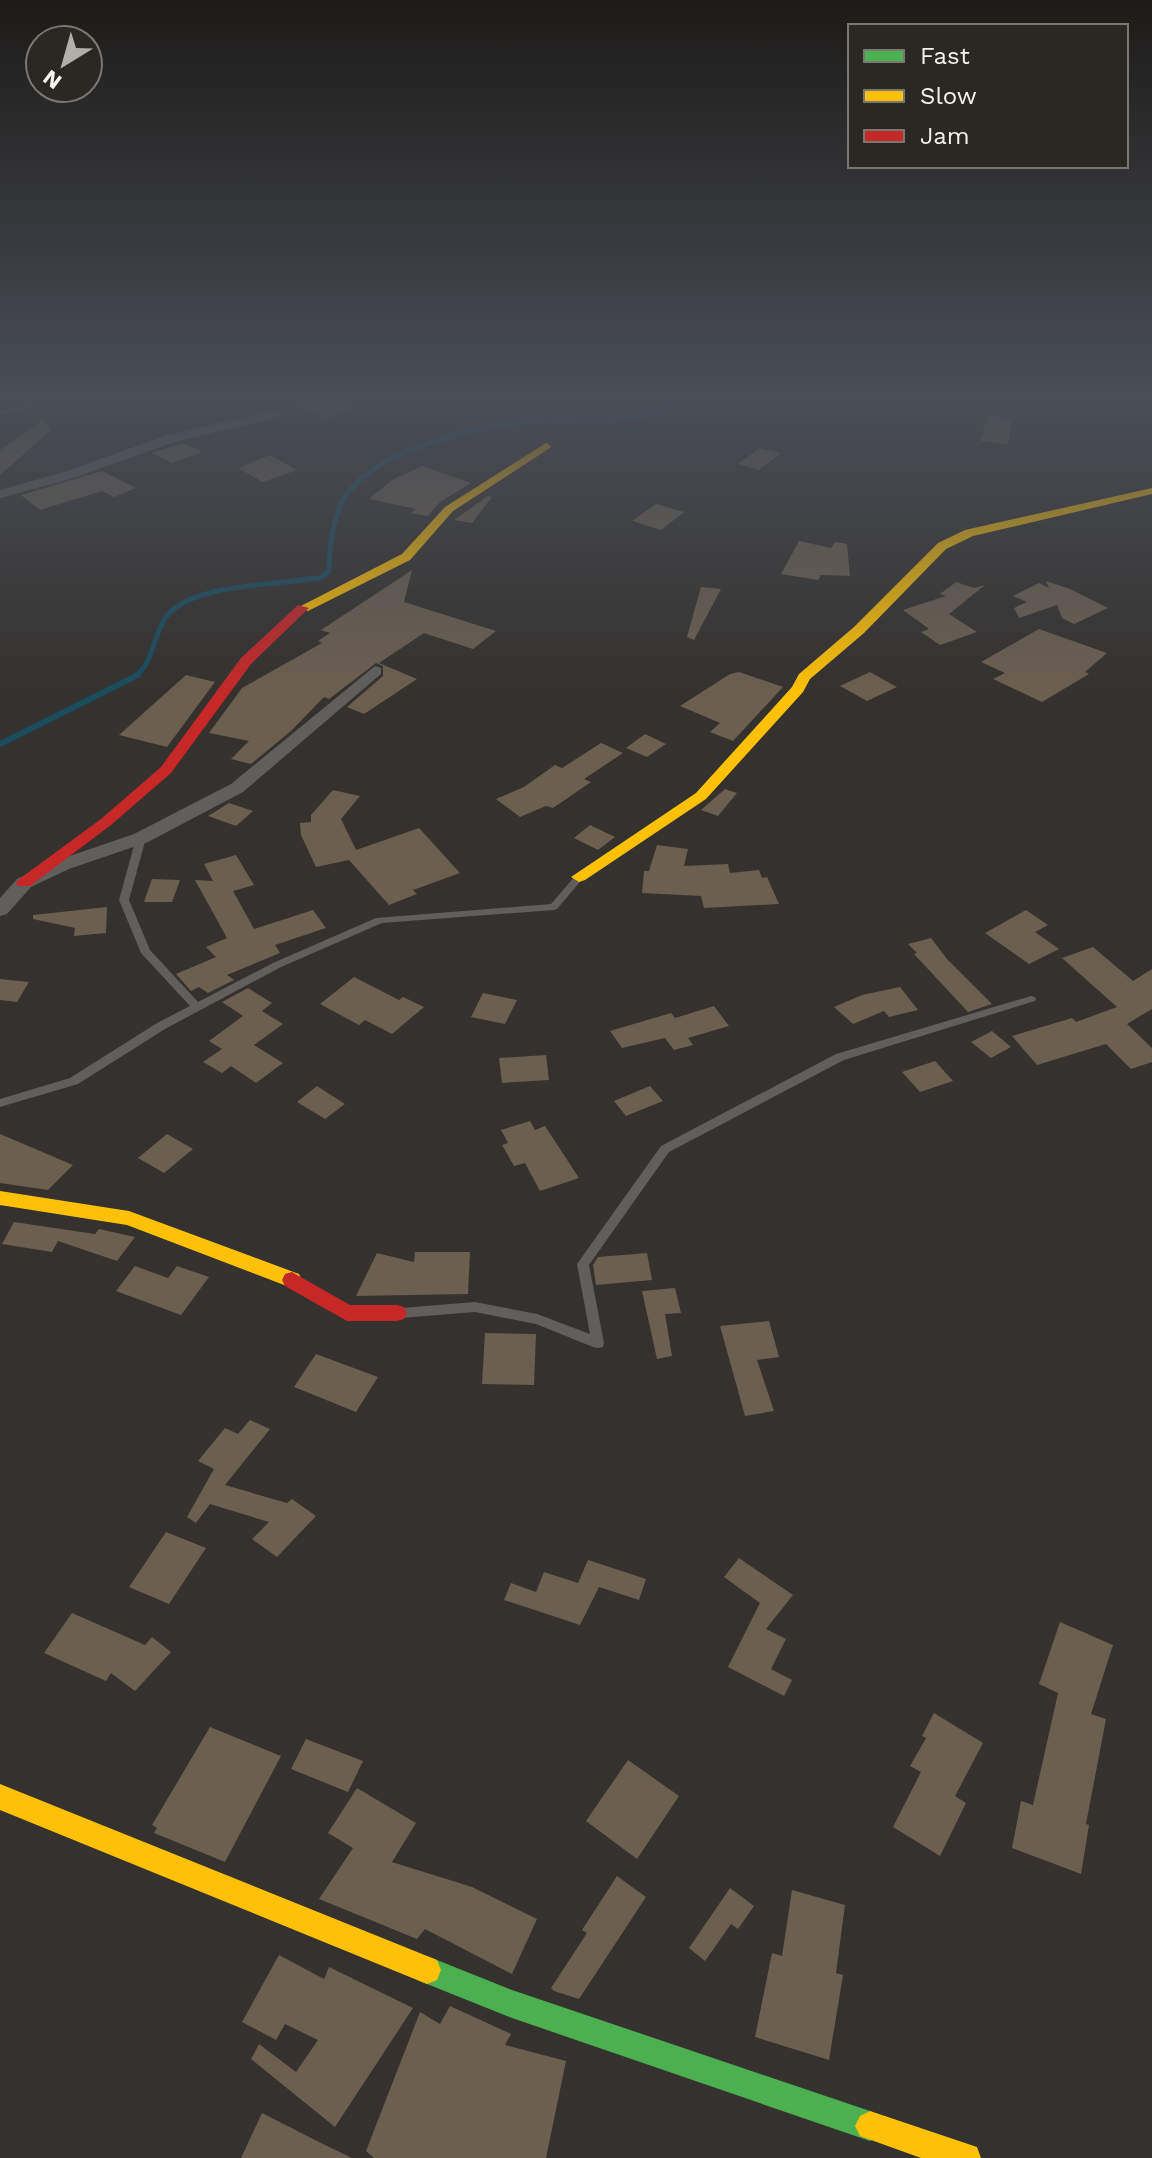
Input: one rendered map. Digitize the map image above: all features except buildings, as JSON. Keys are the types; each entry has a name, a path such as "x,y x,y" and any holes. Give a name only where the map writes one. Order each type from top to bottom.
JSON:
{"street":[{"path":"0,910 24,883 106,822 166,770 246,661 297,611 406,557 449,509 473,494"},
{"path":"579,877 701,796 798,689 804,677 859,630 942,546 969,533 1140,494"},
{"path":"24,883 62,865 141,838 237,788 375,671"},
{"path":"0,1198 129,1218 303,1284 347,1313 397,1313"},
{"path":"0,1797 512,2004 966,2158"}],"lane":[{"path":"141,838 124,900 145,951 197,1007"},
{"path":"0,1103 74,1081 197,1007 277,965 380,920 554,907 579,877"},
{"path":"397,1313 475,1307 537,1319 598,1343 583,1264 665,1149 840,1057 1031,999"}],"waterway":[{"path":"134,677 145,665 166,617 178,606 216,591 322,577 329,571 333,531 338,511 347,494"},
{"path":"134,677 138,675"},
{"path":"0,744 134,677"}],"traffic: fast":[{"path":"427,1970 512,2004 870,2126"}],"traffic: slow":[{"path":"303,608 406,557 449,509 473,494"},
{"path":"579,877 701,796 798,689 804,677 859,630 942,546 969,533 1140,494"},
{"path":"0,1198 129,1218 292,1280"},
{"path":"0,1797 427,1970"},
{"path":"870,2126 966,2158"}],"traffic: jam":[{"path":"24,883 106,822 166,770 246,661 303,608"},
{"path":"292,1280 347,1313 397,1313"}]}
